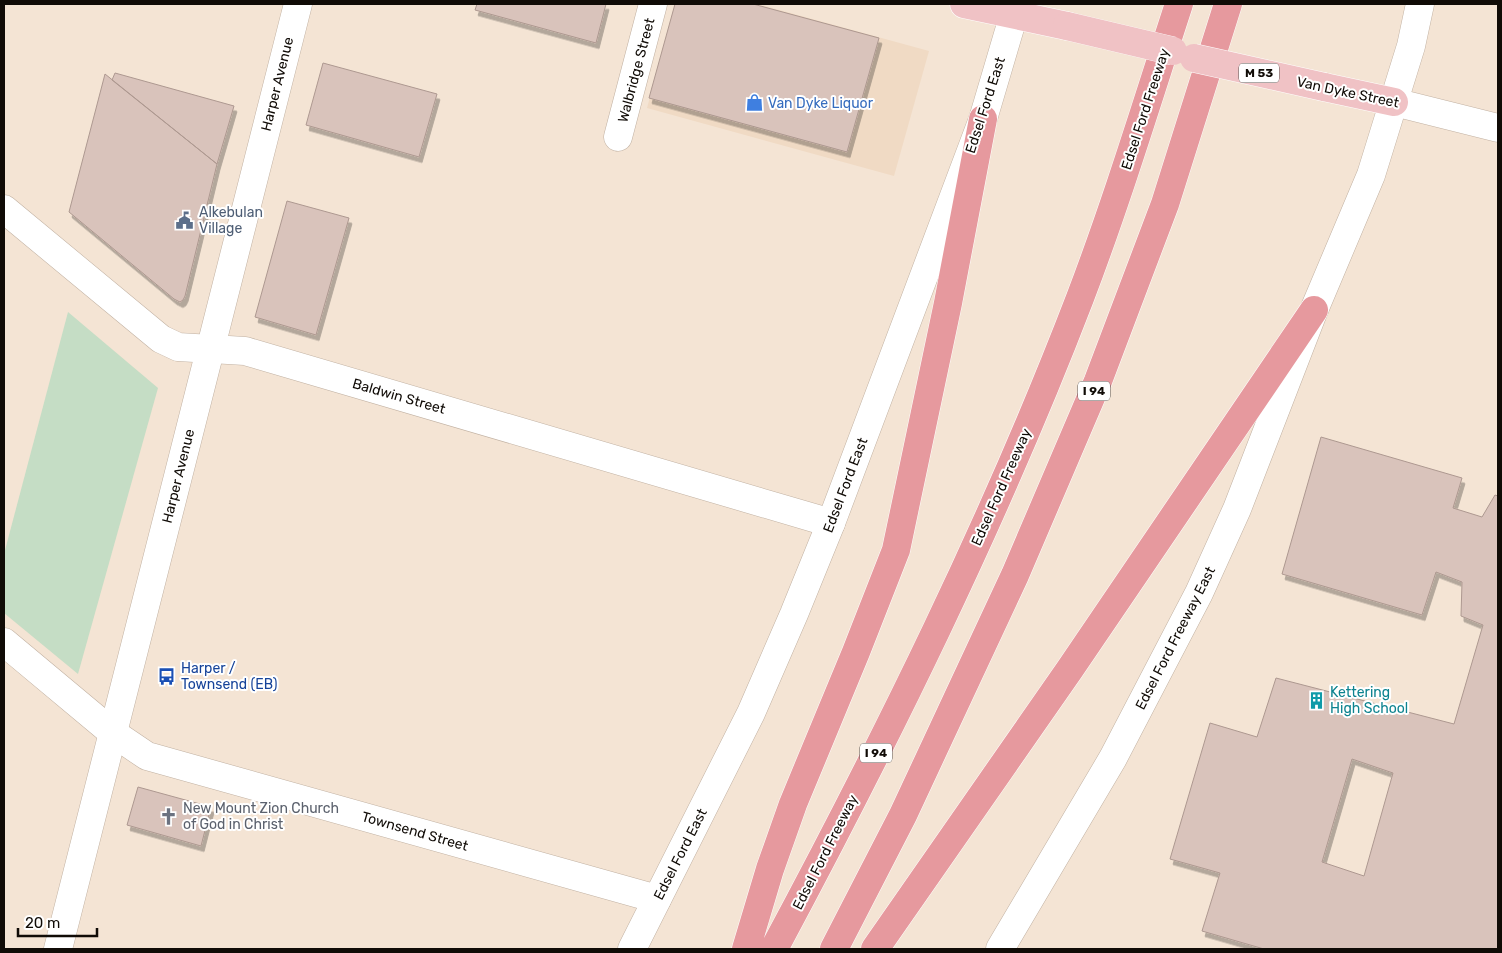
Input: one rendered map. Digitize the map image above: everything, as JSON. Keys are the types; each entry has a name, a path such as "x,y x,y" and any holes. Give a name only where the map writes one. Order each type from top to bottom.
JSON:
{"highway":[{"name":"Edsel Ford Freeway","path":"774,949 904,698 972,553 1030,421 1079,299 1120,188 1179,4"},
{"name":"I 94","path":"834,949 902,815 1015,574 1098,381 1165,204 1228,4"},
{"path":"746,949 770,869 793,804 896,550 948,302 983,118"},
{"path":"875,949 1070,669 1314,310"}],"main road":[{"name":"Van Dyke Street","path":"964,4 1016,9 1067,26 1194,58 1394,102"}],"street":[{"name":"Harper Avenue","path":"58,949 298,4"},
{"name":"Walbridge Street","path":"618,137 653,4"},
{"name":"Edsel Ford Freeway East","path":"1000,949 1113,758 1199,593 1238,510 1314,310 1371,174 1411,46 1420,4"},
{"name":"Edsel Ford East","path":"632,949 751,713 794,614 831,523 983,118 1016,9"},
{"name":"Van Dyke Street","path":"1394,102 1498,128"},
{"name":"Baldwin Street","path":"4,209 161,339 178,347 245,351 831,523"},
{"name":"Townsend Street","path":"4,642 113,733 147,756 657,900"}],"shaded area":[{"path":"675,4 757,4 929,51 894,176 647,108"}],"green space":[{"path":"68,312 158,388 78,674 4,613 4,554"}],"building":[{"path":"477,4 606,4 596,43 475,10"},
{"path":"675,4 753,4 879,38 847,152 649,98"},
{"path":"323,63 437,94 419,157 306,125"},
{"path":"115,73 234,106 217,164 112,80"},
{"path":"105,74 217,164 185,296 180,302 69,212"},
{"path":"287,201 349,218 316,335 255,317"},
{"name":"Kettering High School","path":"1321,437 1462,478 1453,508 1482,517 1495,495 1498,496 1498,949 1264,949 1202,931 1220,873 1170,859 1210,723 1257,737 1276,678 1454,724 1483,625 1461,616 1462,582 1436,572 1422,615 1282,574","holes":["1352,759 1393,773 1364,876 1322,862"]},
{"name":"New Mount Zion Church of God in Christ","path":"138,787 211,807 201,846 127,825"}],"place":[{"name":"Van Dyke Liquor","path":"754,103"},
{"name":"Alkebulan Village","path":"185,220"},
{"name":"Harper / Townsend (EB)","path":"167,676"},
{"name":"Kettering High School","path":"1316,700"},
{"name":"New Mount Zion Church of God in Christ","path":"169,816"}]}
